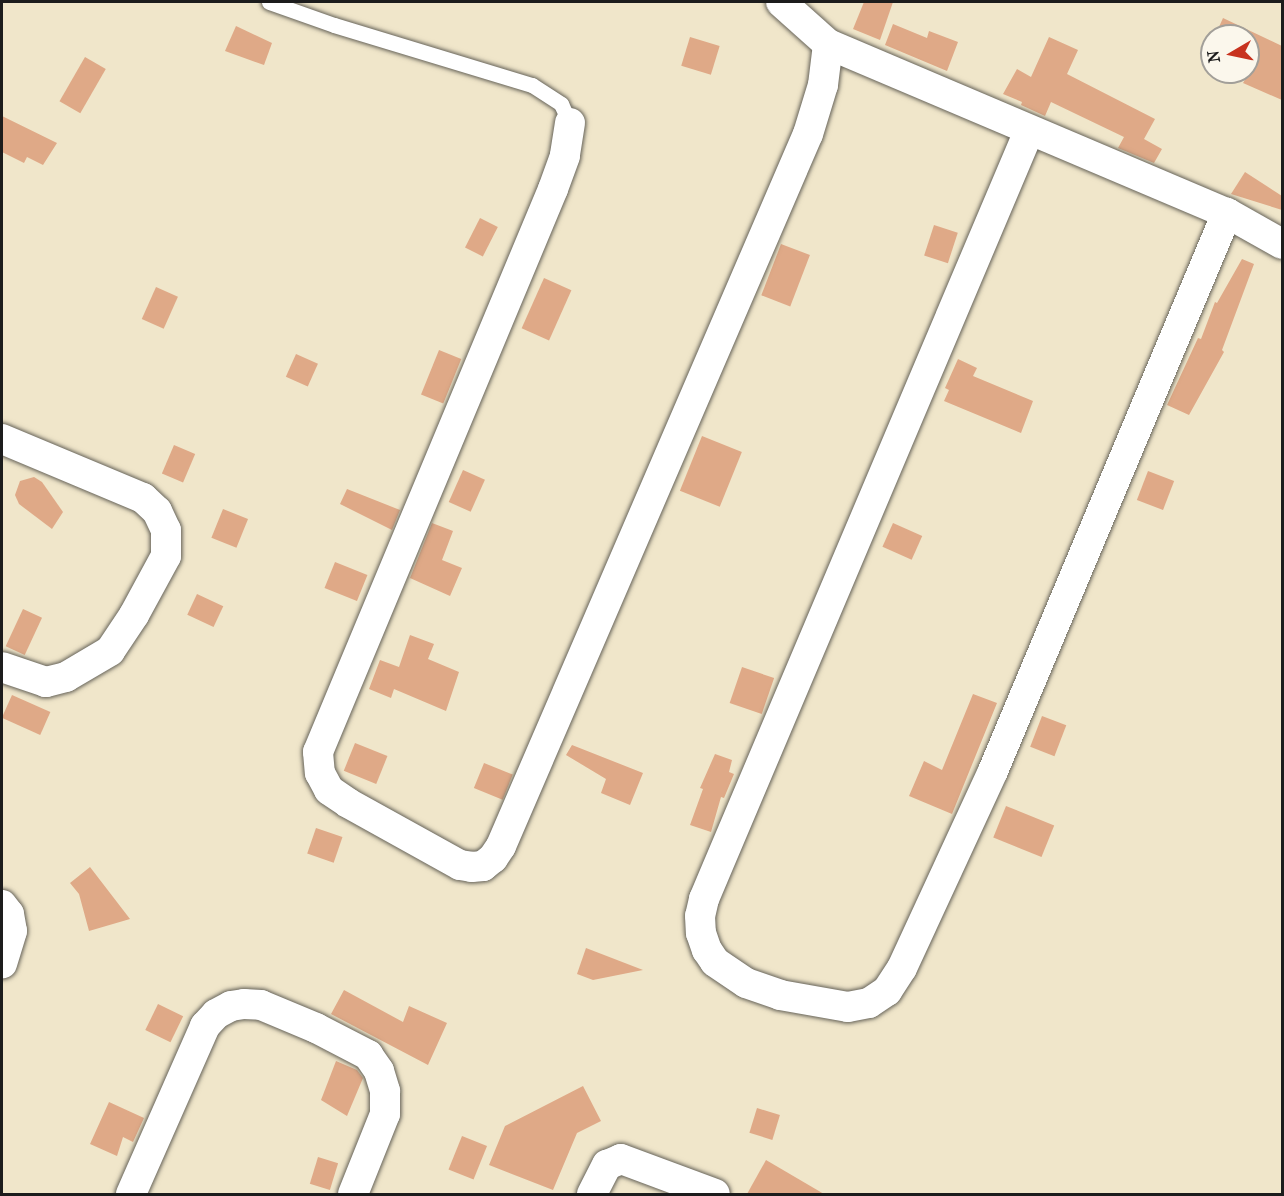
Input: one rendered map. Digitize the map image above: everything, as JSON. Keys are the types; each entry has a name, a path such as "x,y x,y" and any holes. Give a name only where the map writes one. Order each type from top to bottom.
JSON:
{"street":[{"path":"781,2 828,44 1227,213 1282,244"},
{"path":"570,123 565,156 553,189 318,752 320,773 329,790 348,803 460,865 472,867 483,866 493,858 510,825 808,134 823,85 828,44"},
{"path":"1029,131 704,899 700,916 701,933 708,950 715,962 746,983 780,994 848,1007 869,1003 887,992 902,968 993,771 1227,213"},
{"path":"2,439 143,498 157,511 166,530 166,556 134,615 110,651 66,677 46,682 2,667"},
{"path":"2,905 9,914 12,931 2,963"},
{"path":"131,1194 205,1026 216,1014 231,1006 244,1004 261,1005 316,1028 368,1055 379,1071 385,1091 385,1114 352,1194"},
{"path":"592,1194 607,1165 621,1159 715,1194"}],"lane":[{"path":"269,2 334,25 532,85 561,104 570,123"}],"building":[{"path":"864,2 893,2 880,40 853,29"},
{"path":"1223,18 1236,24 1220,24"},
{"path":"893,24 927,38 929,31 958,42 947,71 885,45"},
{"path":"236,26 272,43 264,65 225,51"},
{"path":"1260,36 1282,46 1282,100 1245,84 1260,84"},
{"path":"690,37 720,46 711,75 681,66"},
{"path":"1049,37 1078,50 1067,74 1155,119 1144,139 1162,149 1154,163 1118,148 1124,137 1051,102 1045,116 1003,94 1017,69 1031,77"},
{"path":"85,57 106,69 80,113 60,101"},
{"path":"2,116 57,143 43,165 27,157 24,163 2,152"},
{"path":"1245,172 1282,196 1282,210 1231,194"},
{"path":"480,218 498,227 483,256 465,247"},
{"path":"934,225 958,233 948,263 924,255"},
{"path":"781,244 810,255 790,306 761,295"},
{"path":"1242,259 1254,264 1222,350 1224,352 1189,415 1167,405 1198,338 1201,339 1215,302 1217,303"},
{"path":"544,278 571,290 549,340 522,328"},
{"path":"156,287 178,297 164,329 142,319"},
{"path":"439,350 461,359 443,403 421,395"},
{"path":"296,354 318,364 308,387 286,377"},
{"path":"958,359 977,368 973,376 1033,401 1021,433 944,401 949,390 945,388"},
{"path":"702,436 742,452 720,507 680,491"},
{"path":"174,445 195,454 183,483 162,474"},
{"path":"463,470 485,480 471,512 449,502"},
{"path":"1148,471 1174,481 1163,510 1137,500"},
{"path":"34,477 42,482 63,512 52,529 19,504 15,495 20,481"},
{"path":"347,489 400,510 392,530 340,504"},
{"path":"223,509 248,519 236,548 211,538"},
{"path":"432,523 453,531 442,560 462,568 450,596 410,578"},
{"path":"893,523 922,536 912,560 882,547"},
{"path":"335,562 367,575 357,601 325,588"},
{"path":"197,594 223,606 214,627 187,615"},
{"path":"23,609 42,618 25,655 6,646"},
{"path":"410,635 434,644 428,659 459,672 446,711 394,689 391,698 369,689 380,660 399,667"},
{"path":"742,667 774,678 762,714 730,703"},
{"path":"973,694 997,703 952,814 909,796 924,761 942,770"},
{"path":"12,695 50,712 40,735 2,718"},
{"path":"1042,716 1066,725 1054,756 1030,747"},
{"path":"355,743 387,756 376,784 344,771"},
{"path":"572,745 643,773 630,805 601,793 606,779 566,755"},
{"path":"715,754 732,760 729,772 734,774 724,798 721,797 711,832 690,825 703,789 700,788"},
{"path":"484,763 513,775 503,800 474,788"},
{"path":"1006,806 1054,825 1041,857 993,838"},
{"path":"316,828 342,837 334,863 307,854"},
{"path":"90,867 130,919 89,931 79,894 70,883"},
{"path":"586,948 643,970 593,980 577,974"},
{"path":"344,990 403,1022 409,1006 447,1023 428,1065 331,1014"},
{"path":"158,1004 183,1016 170,1042 145,1030"},
{"path":"336,1061 357,1070 363,1078 347,1116 321,1100"},
{"path":"583,1086 601,1121 577,1133 553,1190 489,1165 505,1126"},
{"path":"109,1102 144,1118 133,1142 123,1137 117,1156 90,1144"},
{"path":"757,1108 780,1115 772,1140 749,1133"},
{"path":"462,1136 487,1146 474,1179 449,1169"},
{"path":"318,1157 338,1163 330,1190 310,1184"},
{"path":"766,1160 824,1194 747,1194"}]}
